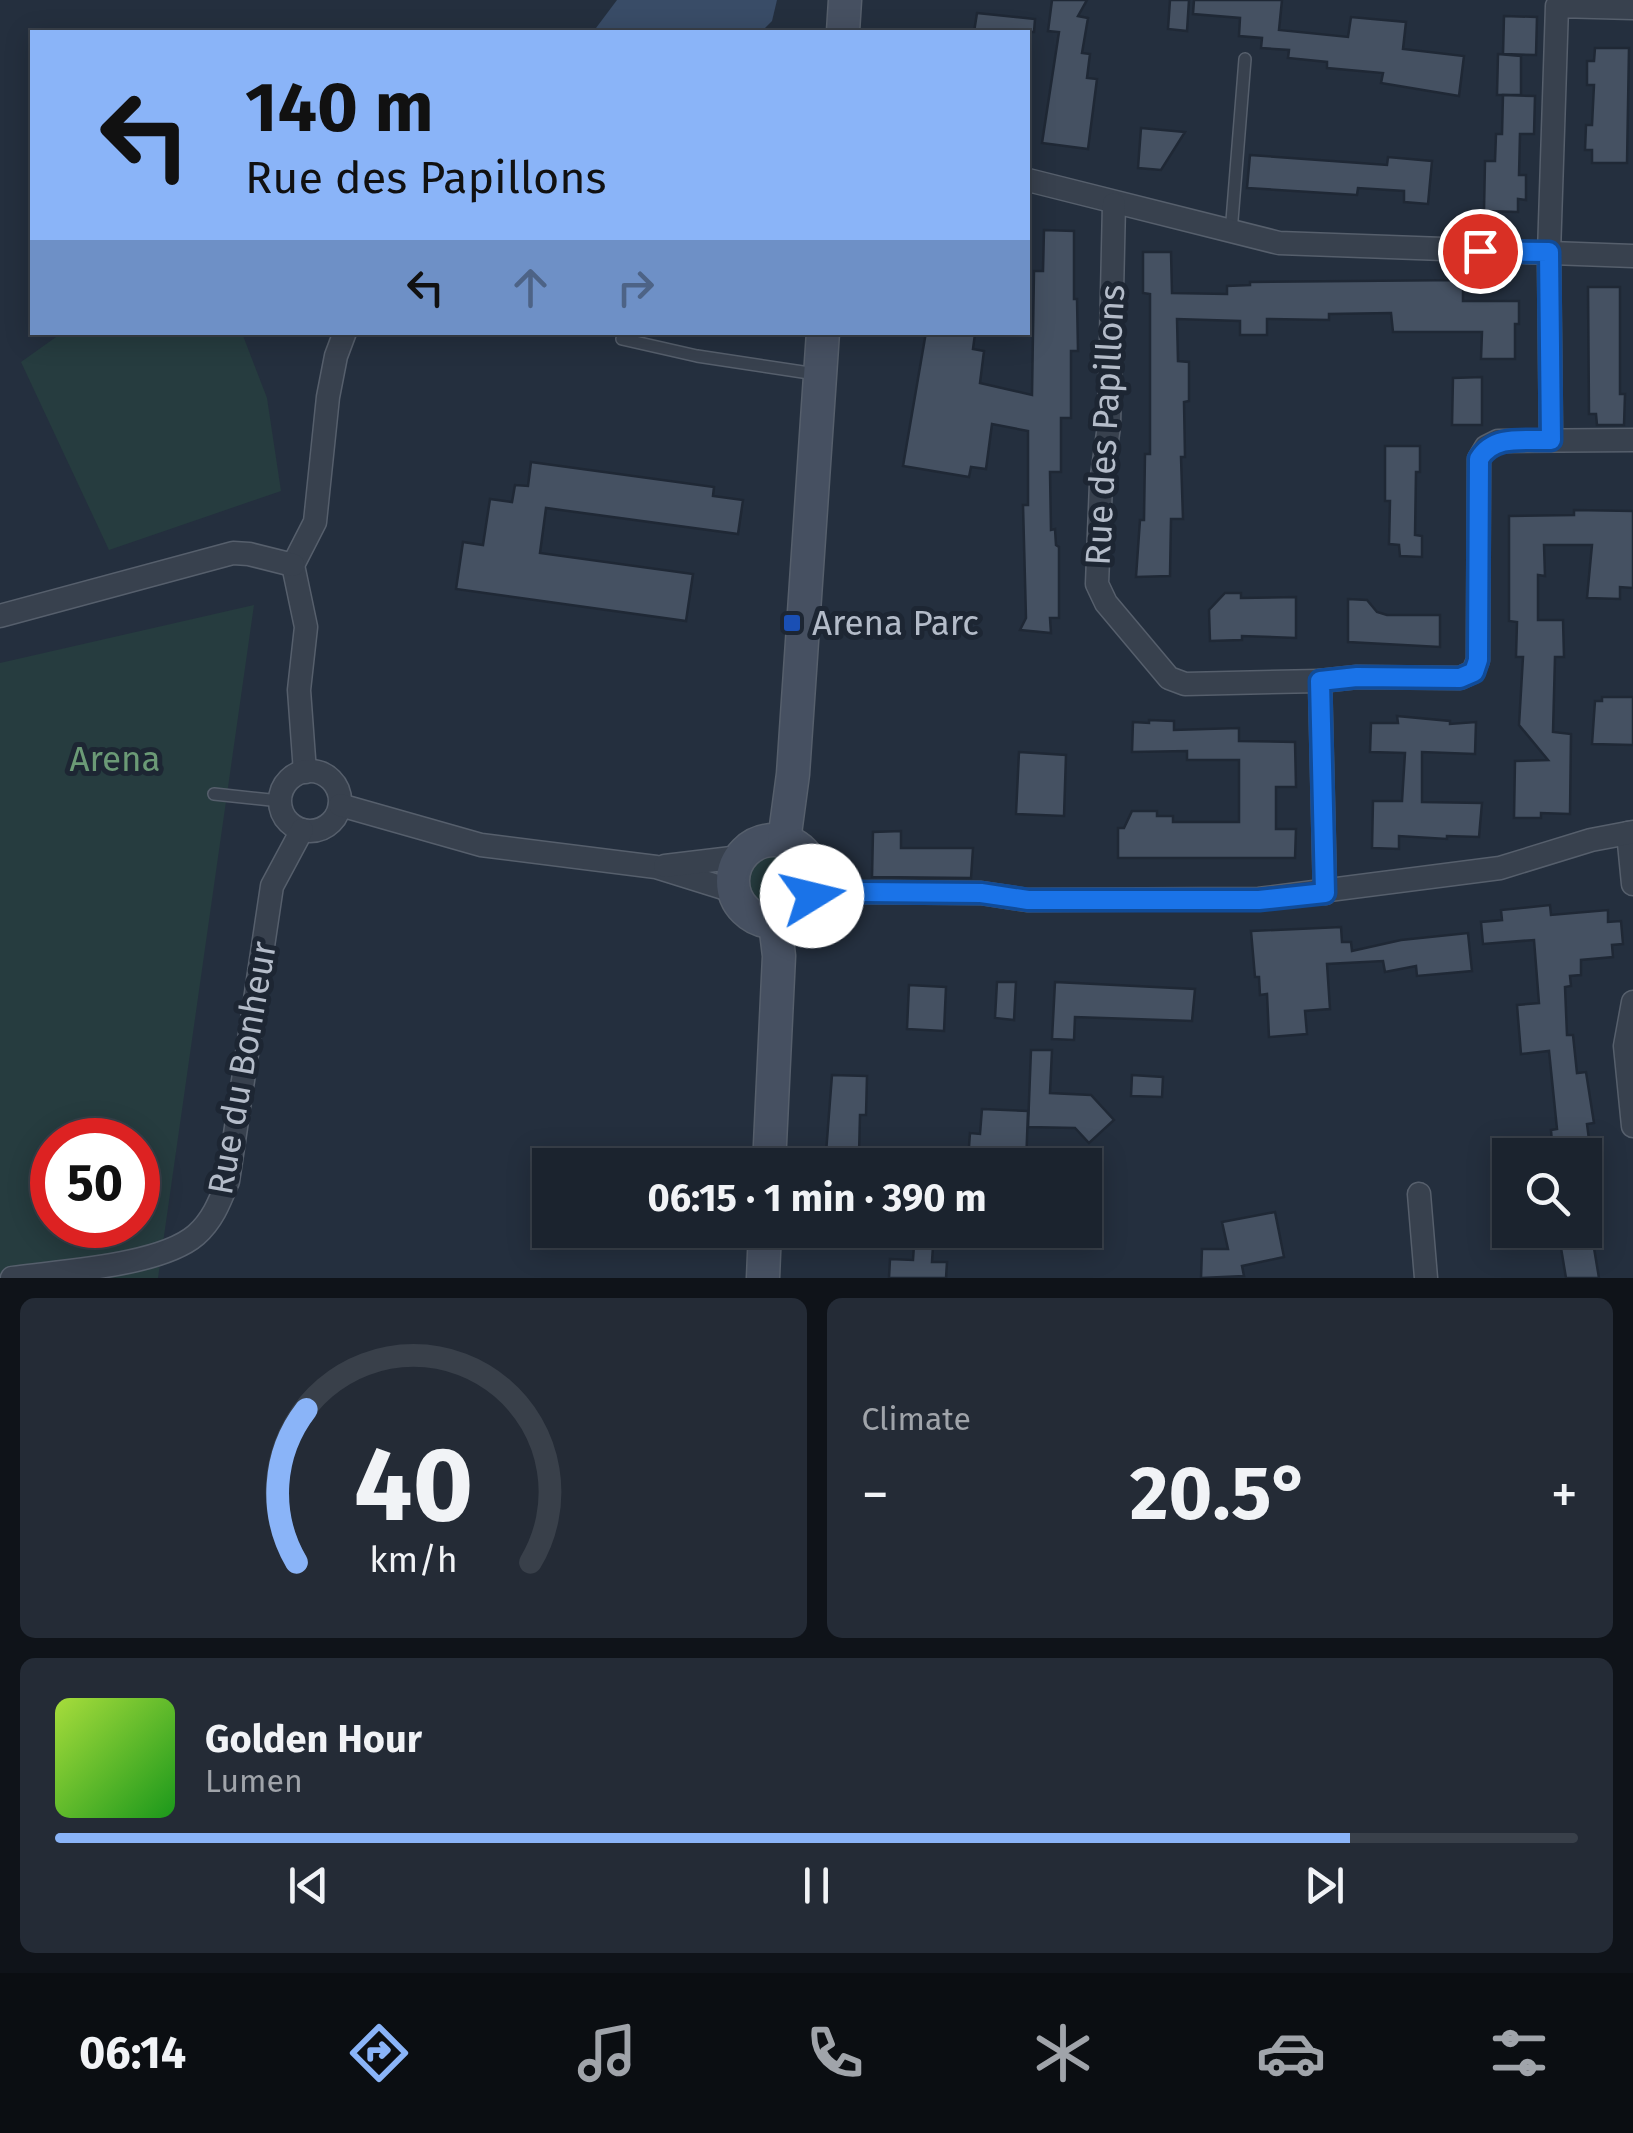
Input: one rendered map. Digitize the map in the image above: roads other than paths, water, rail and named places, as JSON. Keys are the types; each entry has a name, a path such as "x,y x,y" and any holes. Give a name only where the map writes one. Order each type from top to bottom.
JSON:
{"main road":[{"path":"844,30 846,0"},
{"path":"784,840 793,774 823,335"},
{"path":"784,840 811,862 815,884 807,907 798,916 774,923 748,914 730,886 740,857 756,844 784,840"},
{"path":"769,1148 779,956 774,923"},
{"path":"763,1278 764,1248"}],"street":[{"path":"1551,440 1549,252 1557,6 1633,8"},
{"path":"1030,181 1231,234 1308,246 1633,256"},
{"name":"Rue des Papillons","path":"1114,204 1109,426 1101,484 1097,584 1106,603 1168,678 1186,684 1320,681"},
{"path":"305,772 299,690 306,627 292,565 316,522 328,397 344,335"},
{"path":"1325,893 1320,681 1357,677 1460,678 1474,672 1478,660 1479,459 1486,447 1498,442 1633,440"},
{"path":"0,616 233,554 292,565"},
{"path":"305,772 320,772 329,778 339,795 336,815 322,828 302,830 286,819 280,801 285,783 305,772"},
{"path":"340,805 480,846 656,867 733,891"},
{"name":"Rue du Bonheur","path":"12,1278 128,1269 195,1236 216,1214 228,1181 272,886 302,830"},
{"path":"815,884 862,892 981,893 1028,900 1259,900 1500,868 1630,832 1633,884"},
{"path":"656,867 740,857"},
{"path":"1633,1002 1625,1046 1633,1126"},
{"path":"1419,1194 1426,1278"}],"lane":[{"path":"1231,234 1245,60"},
{"path":"622,338 697,356 820,374"},
{"path":"214,794 280,801"}],"water":[{"path":"617,0 777,0 772,21 763,30 594,30"}],"place":[{"name":"Arena Parc","path":"792,623"}],"park label":[{"name":"Arena","path":"115,759"}]}
